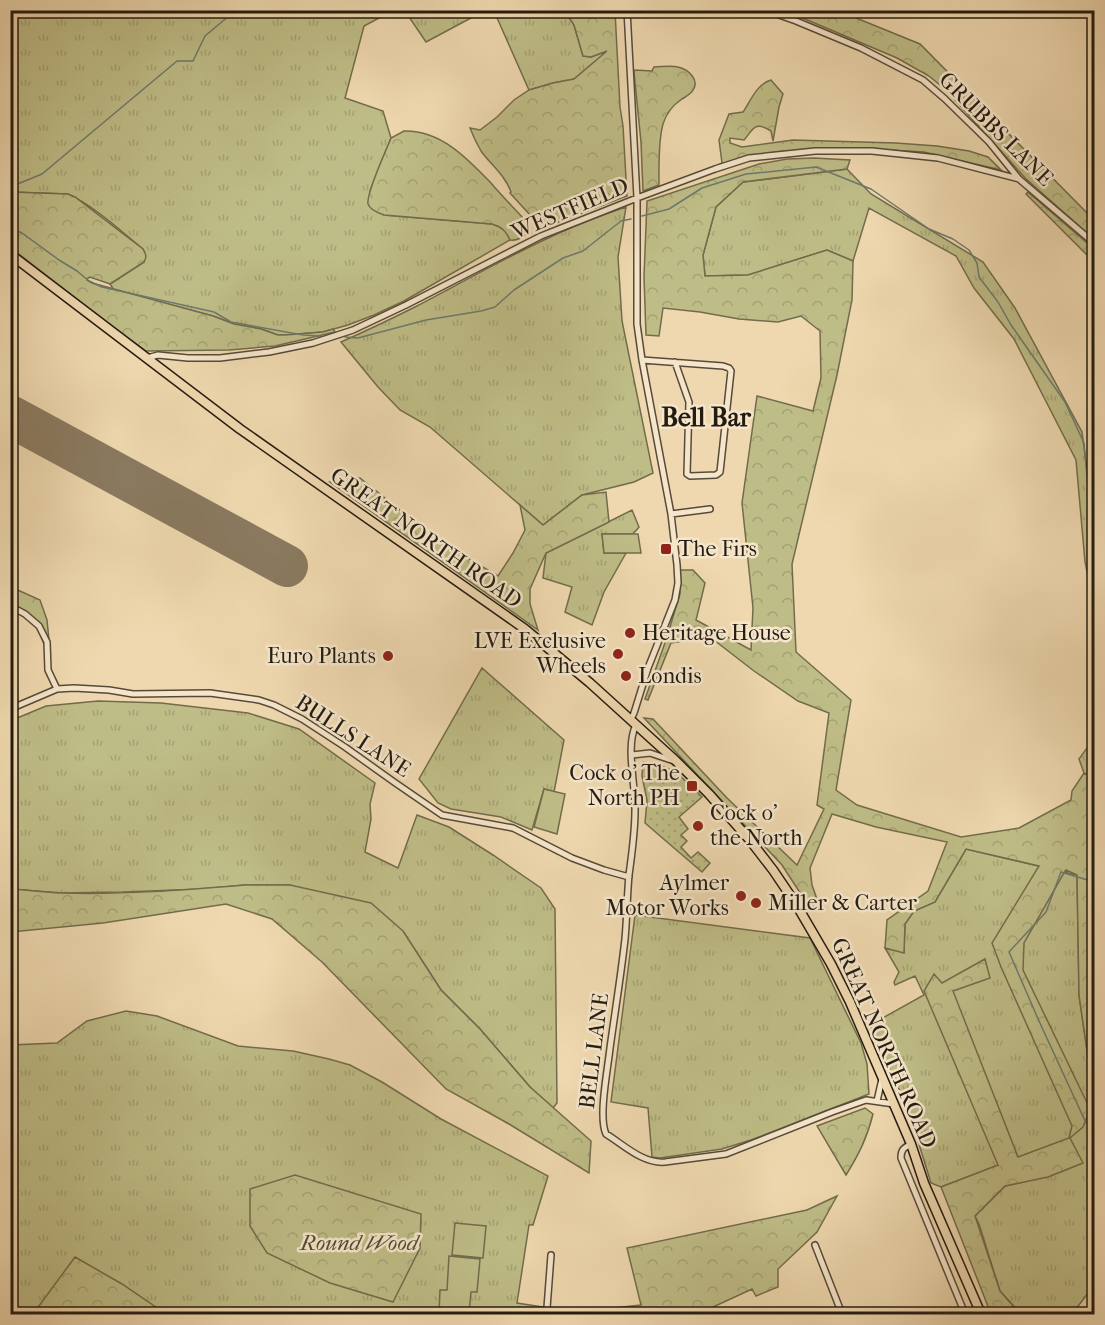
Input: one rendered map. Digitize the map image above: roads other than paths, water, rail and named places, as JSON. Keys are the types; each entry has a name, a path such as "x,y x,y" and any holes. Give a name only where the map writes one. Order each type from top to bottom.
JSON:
{"main road":[{"name":"GREAT NORTH ROAD","path":"10,254 240,429 525,629 582,675 709,794 772,870 796,904 831,964 883,1076 911,1144 924,1183 981,1314"}],"street":[{"name":"BELL LANE","path":"627,10 637,198 637,324 670,514 678,583 675,600 648,668 634,713 632,755 635,832 624,949 606,1082 603,1128 606,1134 644,1158 665,1162 726,1154 866,1100 894,1104"},
{"name":"GRUBBS LANE","path":"765,10 861,48 922,80 989,142 1019,179 1095,243"},
{"name":"WESTFIELD","path":"147,358 158,356 220,358 291,348 323,340 353,330 542,236 637,198 749,158 815,151 872,151 938,158 1019,179"},
{"path":"642,360 675,362 723,366 731,371 720,472 716,475 690,476 687,474 689,402 675,362"},
{"path":"670,514 710,509"},
{"path":"10,606 25,614 39,626 46,642 48,670 57,689"},
{"name":"BULLS LANE","path":"10,709 57,689 75,688 133,694 210,693 259,700 302,719 442,815 513,828 572,858 629,877"},
{"path":"632,755 650,753 675,761"},
{"path":"877,1101 883,1076"},
{"path":"911,1144 901,1152 901,1158 965,1314"},
{"path":"815,1245 842,1314"},
{"path":"548,1311 551,1255"}],"waterway":[{"path":"10,187 42,174 177,61 193,61 205,36 236,10"},
{"path":"642,216 669,209 702,188 746,174 816,167 871,189 929,229 953,239 969,250 977,263 979,277 1065,402 1084,443 1094,555"},
{"path":"345,337 358,338 426,320 495,307 514,290 563,258 583,251 621,221 631,219"},
{"path":"10,228 22,233 89,281 102,287 214,312 231,322 321,336"},
{"path":"1094,754 1088,764 1094,777"},
{"path":"1086,1123 1009,952 1046,912 1061,872 1094,882"},
{"path":"1089,1152 1090,1139"}],"place":[{"name":"The Firs","path":"666,549"},
{"name":"Heritage House","path":"630,633"},
{"name":"LVE Exclusive Wheels","path":"618,654"},
{"name":"Euro Plants","path":"388,656"},
{"name":"Londis","path":"626,676"},
{"name":"Cock o' The North PH","path":"692,786"},
{"name":"Cock o' the North","path":"698,826"},
{"name":"Aylmer Motor Works","path":"741,896"},
{"name":"Miller & Carter","path":"756,903"}],"district":[{"name":"Bell Bar","path":"706,417"}],"park label":[{"name":"Round Wood","path":"359,1243"}]}
